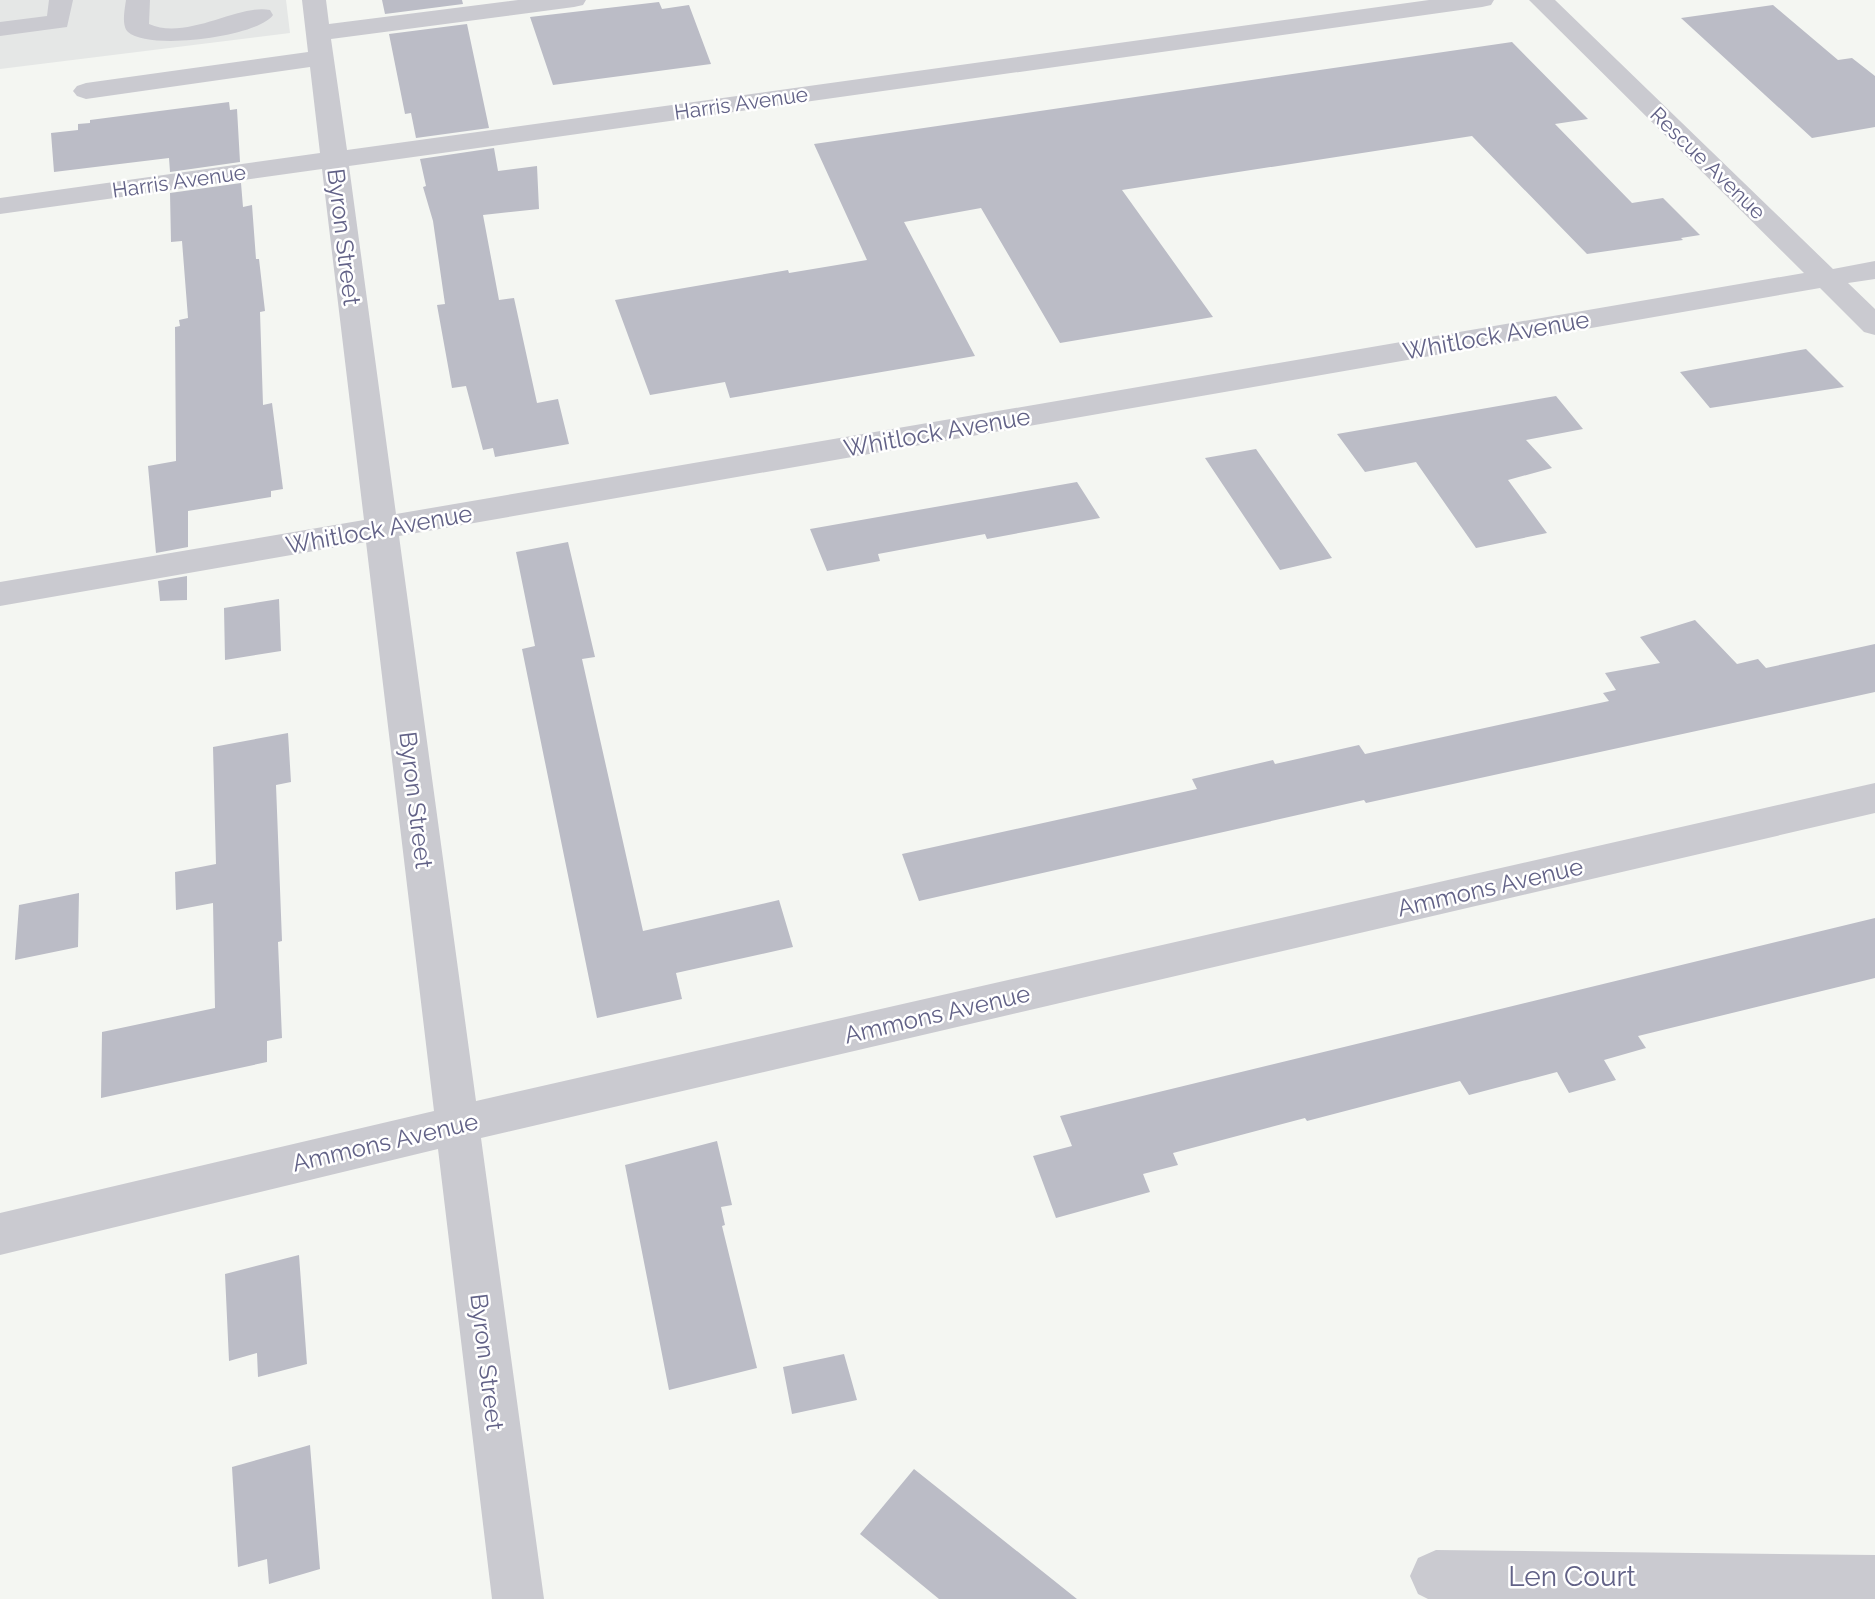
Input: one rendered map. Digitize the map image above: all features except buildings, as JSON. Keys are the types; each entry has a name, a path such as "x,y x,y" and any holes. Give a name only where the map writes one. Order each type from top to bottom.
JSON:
{"street":[{"path":"0,29 58,22 61,0"},
{"path":"138,0 137,27 154,34 296,17 574,0"},
{"name":"Harris Avenue","path":"0,206 1482,0"},
{"name":"Rescue Avenue","path":"1541,0 1875,326"},
{"path":"86,90 296,17"},
{"name":"Byron Street","path":"296,17 334,159 518,1599"},
{"name":"Whitlock Avenue","path":"0,594 1875,270"},
{"name":"Ammons Avenue","path":"0,1234 456,1125 1875,798"},
{"name":"Len Court","path":"1436,1576 1875,1581"}],"shaded area":[{"path":"0,0 286,0 290,33 0,69"}]}
